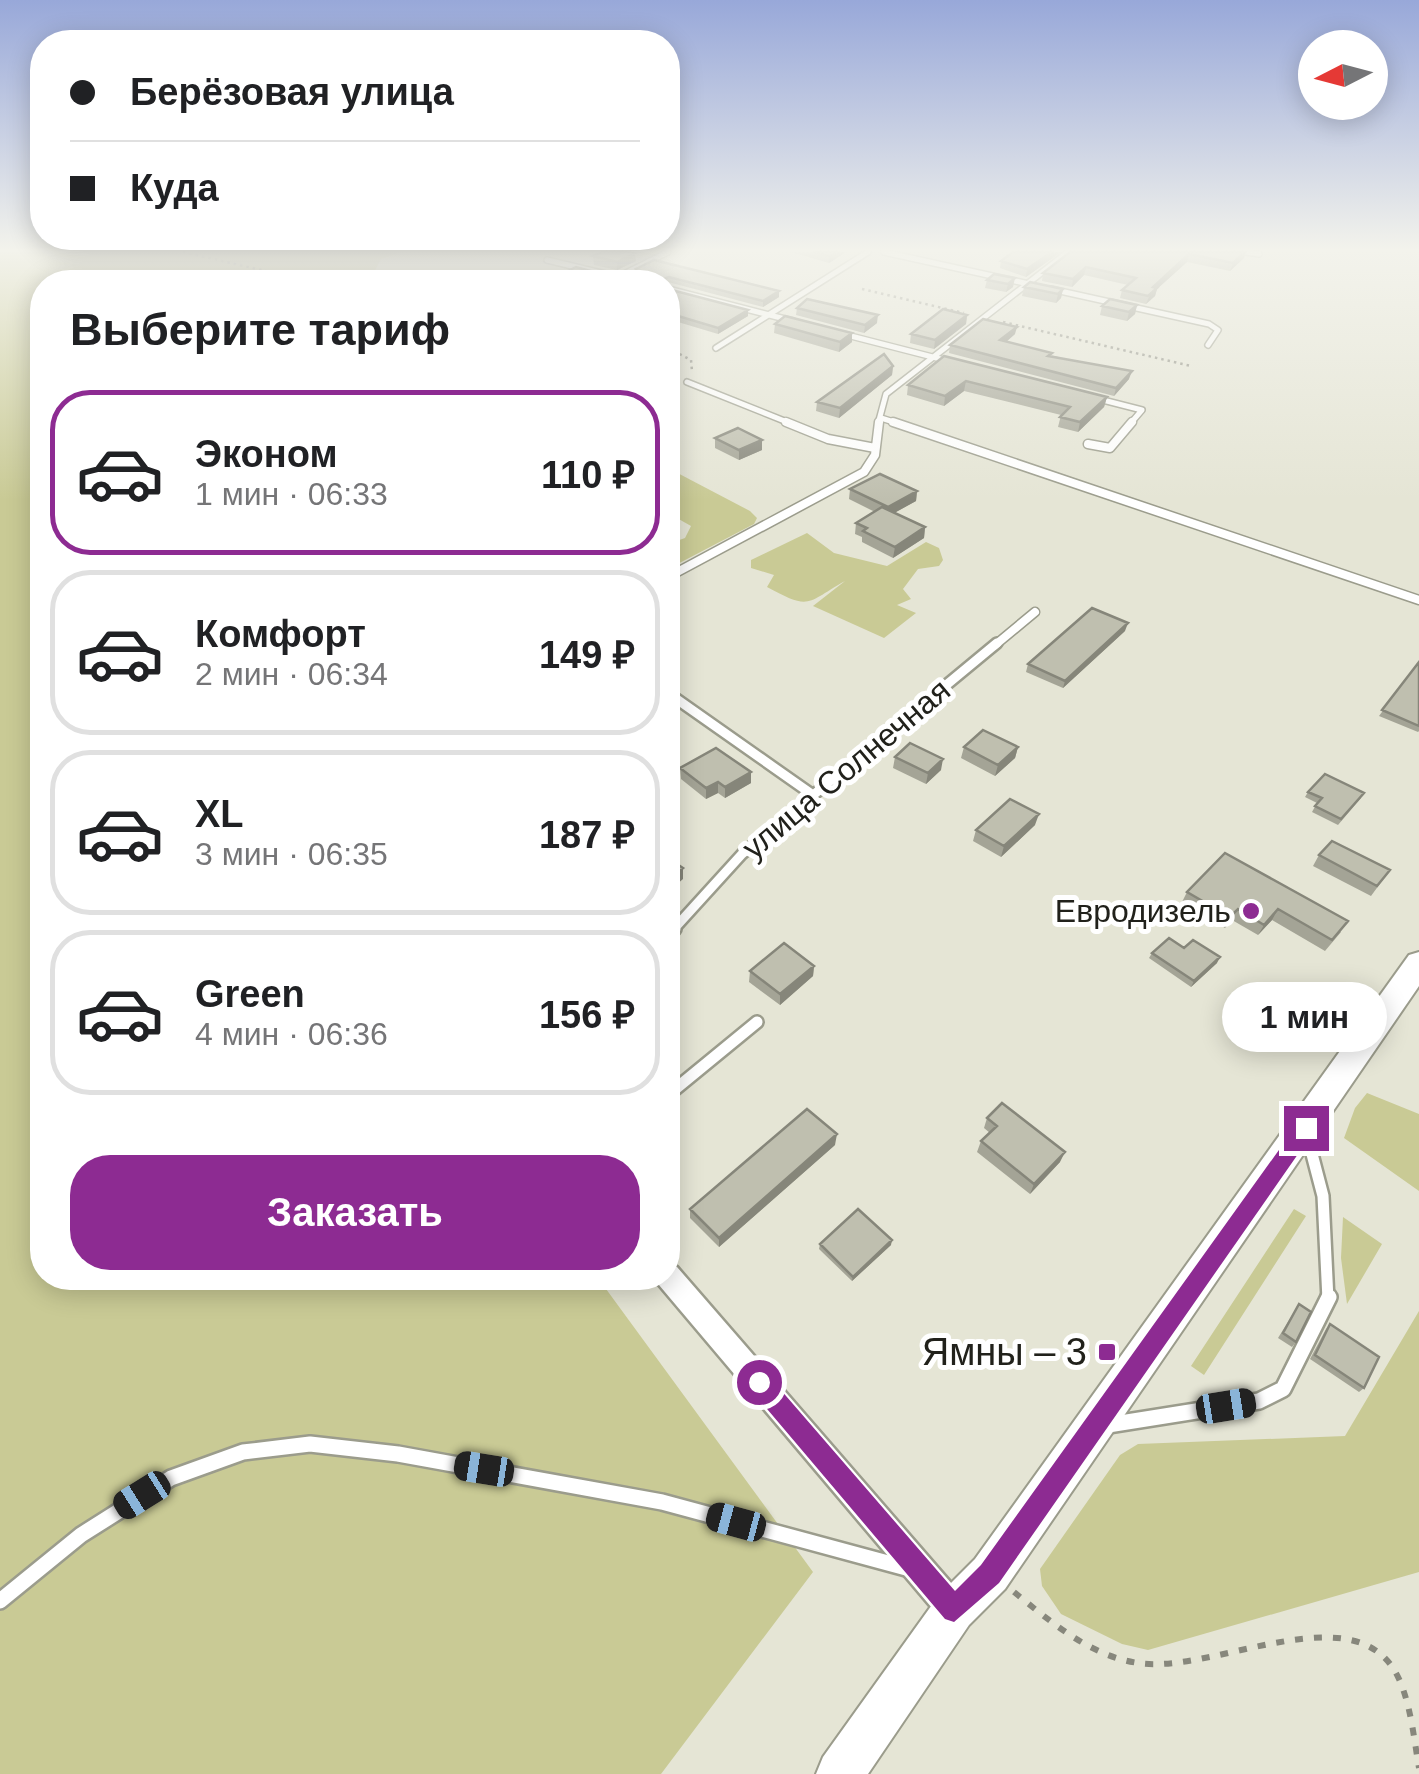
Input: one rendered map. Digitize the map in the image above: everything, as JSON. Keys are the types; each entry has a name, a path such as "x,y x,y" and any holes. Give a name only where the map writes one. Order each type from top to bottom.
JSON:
{"main road":[{"path":"840,1774 954,1610 990,1574 1097,1427 1419,963"}],"street":[{"path":"680,1290 954,1610"}],"lane":[{"path":"716,348 736,335"},
{"path":"845,335 953,362"},
{"path":"680,571 864,472 874,462 880,405 886,394 963,335"},
{"path":"1208,345 1214,335"},
{"path":"688,382 692,388 732,398 828,439 875,448"},
{"path":"1085,396 1142,410 1110,448 1088,444"},
{"path":"881,418 1419,600"},
{"name":"улица Солнечная","path":"680,923 742,854 1035,612"},
{"path":"680,700 814,794"},
{"path":"680,1085 757,1022"},
{"path":"1097,1427 1258,1401 1283,1389 1329,1298 1324,1196 1306,1128"},
{"path":"0,1601 82,1535 171,1478 226,1456 310,1444 398,1454 662,1502 922,1573"}],"path":[{"path":"1056,335 1190,366"},
{"path":"680,355 694,363 688,382"},
{"path":"990,1574 1074,1637 1143,1665 1177,1663 1325,1634 1346,1634 1366,1642 1384,1653 1395,1667 1419,1768"}],"green space":[{"path":"0,335 30,335 30,1290 607,1290 813,1572 661,1774 0,1774"},
{"path":"680,474 757,518 754,524 680,563 680,540 691,526 680,520"},
{"path":"807,533 834,553 887,566 926,542 939,548 943,560 939,566 918,569 903,589 911,599 897,605 916,613 884,638 813,606 845,581 815,599 801,601 767,587 774,575 751,568 751,560"},
{"path":"1367,1093 1419,1114 1419,1191 1344,1138 1355,1108"},
{"path":"1294,1209 1306,1216 1204,1375 1191,1366"},
{"path":"1343,1217 1382,1244 1347,1304 1341,1258"},
{"path":"1419,1311 1419,1572 1148,1650 1122,1644 1061,1614 1042,1586 1040,1569 1120,1455 1138,1444 1345,1436"}],"building":[{"path":"814,335 850,335 840,342"},
{"path":"914,335 942,335 935,340"},
{"path":"963,335 1007,335 1000,340 1052,353 1048,356 1132,371 1116,388 950,345"},
{"path":"884,354 893,366 840,408 817,402"},
{"path":"944,356 1107,397 1080,422 1060,417 1070,407 966,381 945,396 908,385"},
{"path":"738,428 762,440 739,450 715,438"},
{"path":"880,474 917,491 888,507 850,489"},
{"path":"882,507 925,527 895,547 863,531 867,528 856,523"},
{"path":"1092,608 1128,623 1065,681 1028,664"},
{"path":"1419,662 1419,726 1382,710"},
{"path":"983,730 1018,747 998,765 964,747"},
{"path":"910,743 943,759 928,773 895,757"},
{"path":"716,748 751,772 725,787 718,782 706,788 680,768"},
{"path":"1325,774 1364,793 1341,819 1315,806 1322,798 1308,792"},
{"path":"1010,799 1039,814 1004,846 976,830"},
{"path":"1332,841 1390,870 1377,886 1319,855"},
{"name":"Евродизель","path":"1225,853 1348,921 1332,940 1278,909 1264,925 1238,909 1230,917 1187,892"},
{"path":"1169,938 1184,948 1193,940 1220,957 1194,981 1152,953"},
{"path":"784,943 814,966 780,994 750,971"},
{"path":"1002,1103 1065,1152 1034,1184 981,1141 997,1126 987,1118"},
{"path":"807,1109 837,1134 719,1238 690,1209"},
{"path":"858,1209 892,1240 853,1277 820,1244"},
{"path":"1299,1304 1311,1312 1296,1342 1283,1333"},
{"path":"1330,1324 1379,1357 1364,1388 1315,1355"}],"place":[{"name":"Евродизель","path":"1251,911"},
{"name":"Ямны – 3","path":"1107,1352"}],"route":[{"path":"759,1382 954,1610 990,1574 1306,1128"}]}
